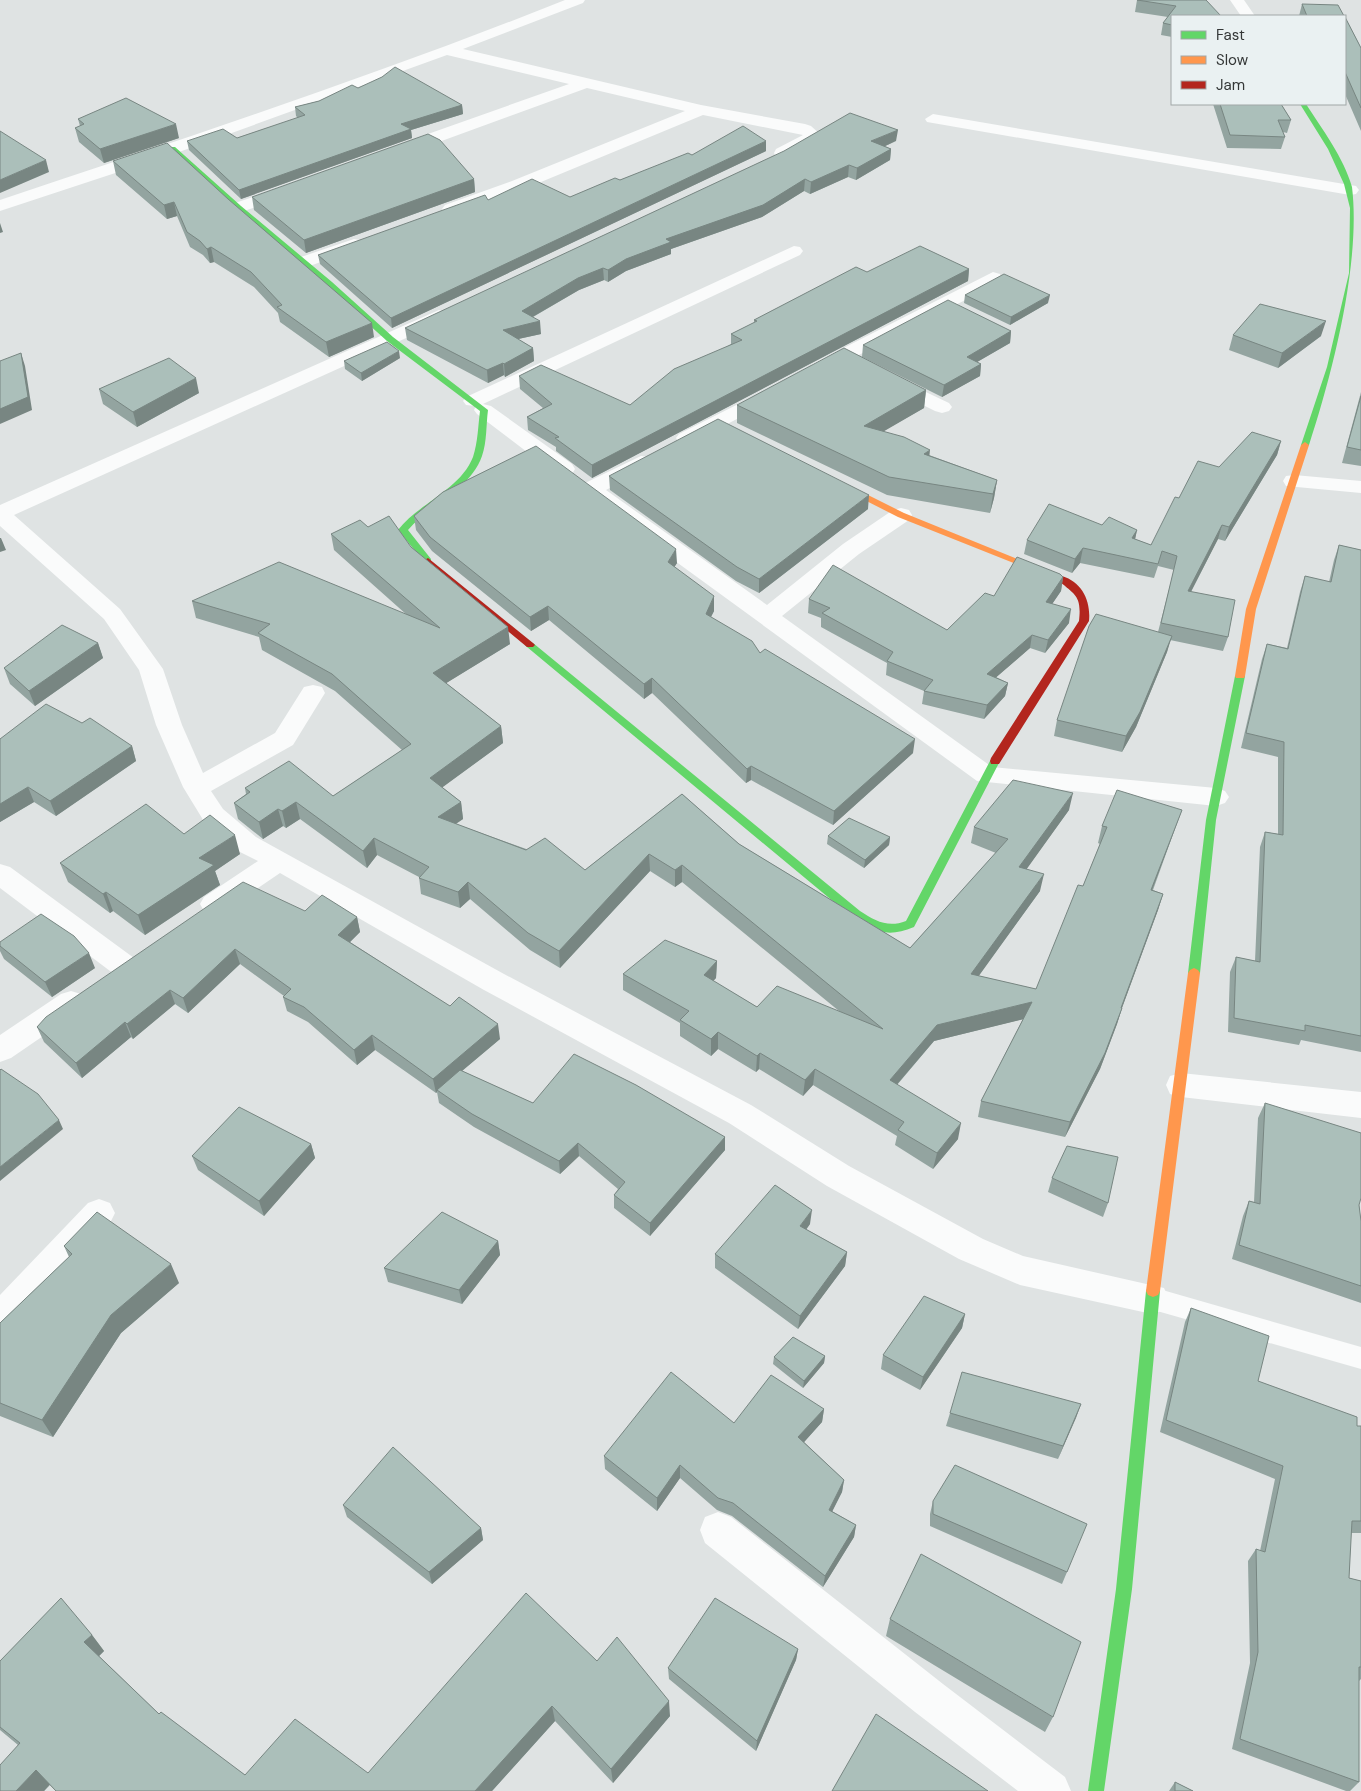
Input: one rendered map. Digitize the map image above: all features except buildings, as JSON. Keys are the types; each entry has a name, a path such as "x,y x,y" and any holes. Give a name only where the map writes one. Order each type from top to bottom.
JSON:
{"street":[{"path":"0,206 173,148 446,50 578,0"},
{"path":"1237,0 1247,15"},
{"path":"446,50 701,110 805,129 813,135 805,142 761,163"},
{"path":"388,154 584,84"},
{"path":"1096,1791 1124,1588 1158,1245 1181,1085 1216,797 1238,686 1250,609 1331,367 1357,274 1354,208 1350,190 1331,149 1304,105"},
{"path":"434,215 518,185 701,110"},
{"path":"933,119 1350,190"},
{"path":"173,148 238,208 304,262 390,339 591,489 986,775 1216,797"},
{"path":"238,208 304,184"},
{"path":"304,262 369,239"},
{"path":"478,406 794,251"},
{"path":"591,489 662,451 724,426 792,382 859,365 954,307 993,278"},
{"path":"452,310 0,514 112,614 151,669 169,725 196,786 214,816 247,844 494,982 740,1114 838,1176 964,1245 1020,1270 1152,1300"},
{"path":"859,365 942,407"},
{"path":"478,406 474,464 461,479 423,507 408,522 403,530 409,540 423,557 856,914 886,931 897,931 910,924 986,775 1084,621 1086,610 1084,600 1078,590 1066,581 901,515 822,475"},
{"path":"1294,481 1361,487"},
{"path":"768,616 851,549 901,515"},
{"path":"196,786 220,776 284,739 313,693"},
{"path":"196,917 278,860"},
{"path":"0,874 124,966"},
{"path":"0,1050 148,950"},
{"path":"1181,1085 1361,1105"},
{"path":"0,1318 99,1213"},
{"path":"718,1530 929,1698 1051,1791"}],"lane":[{"path":"1152,1300 1360,1358"}],"traffic: fast":[{"path":"1304,105 1331,149 1348,184 1354,208 1353,273 1331,367 1305,445"},
{"path":"173,148 238,208 329,284 390,339 484,410 480,444 474,464 459,483 420,513 403,530 428,561"},
{"path":"530,645 856,914 869,923 882,928 895,929 910,924 995,761"},
{"path":"1194,973 1211,820 1240,676"},
{"path":"1096,1791 1124,1589 1153,1291"}],"traffic: slow":[{"path":"1240,676 1251,609 1305,445"},
{"path":"836,482 901,515 1062,579"},
{"path":"1153,1291 1194,973"}],"traffic: jam":[{"path":"428,561 530,645"},
{"path":"995,761 1084,621 1085,614 1081,596 1073,586 1062,579"}]}
